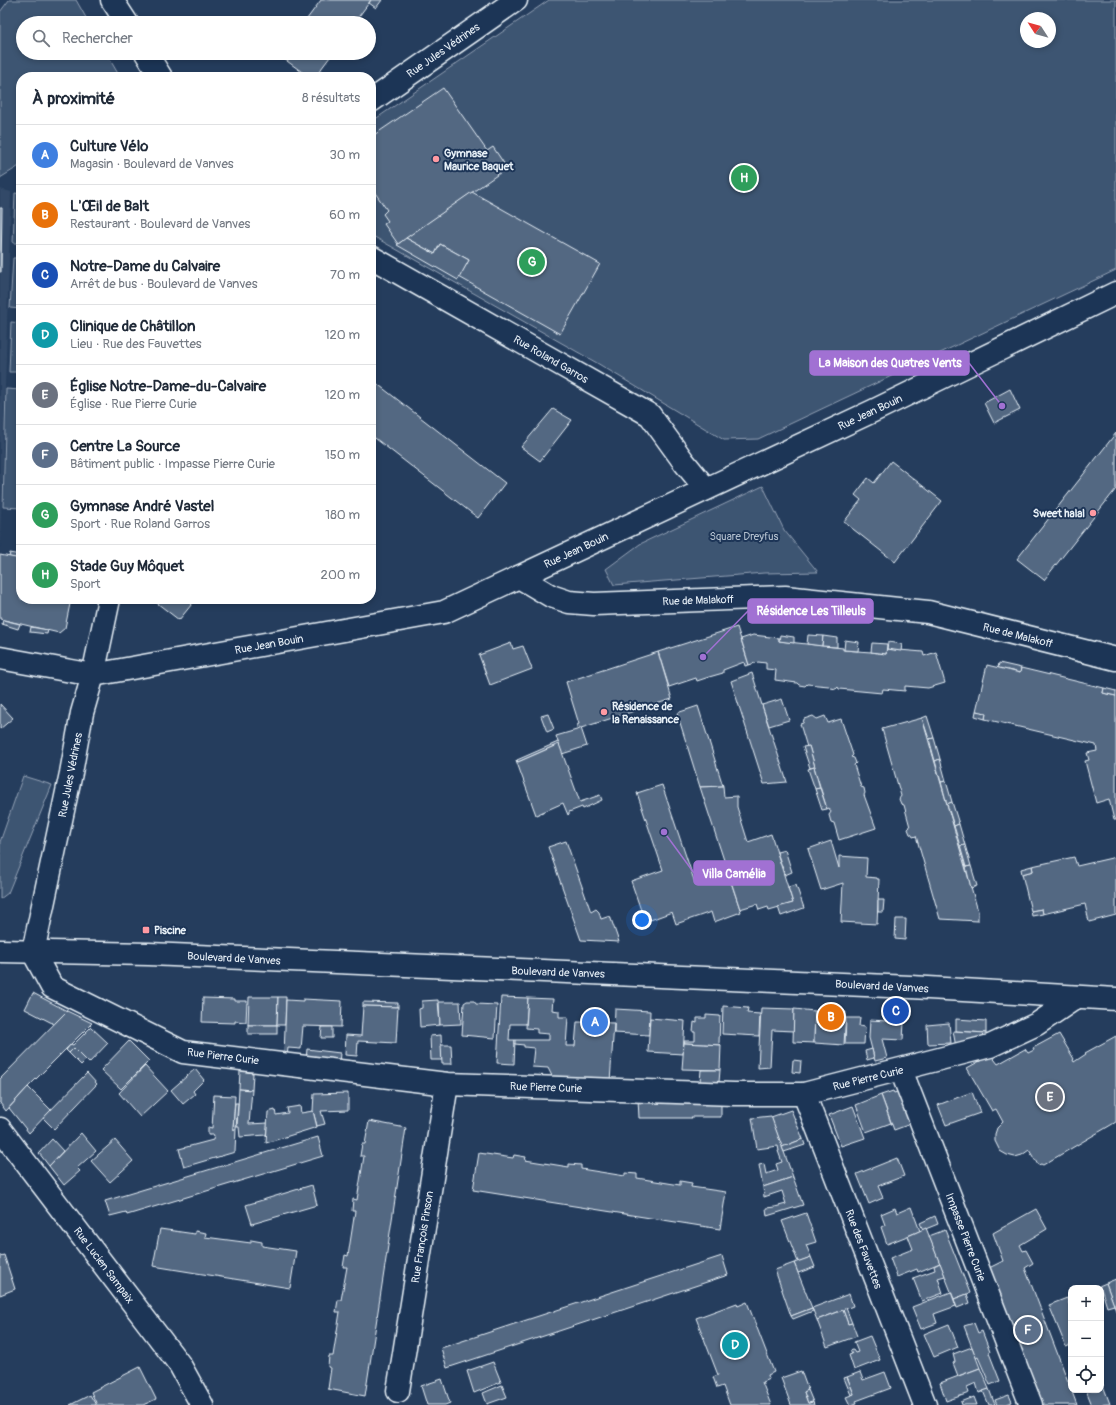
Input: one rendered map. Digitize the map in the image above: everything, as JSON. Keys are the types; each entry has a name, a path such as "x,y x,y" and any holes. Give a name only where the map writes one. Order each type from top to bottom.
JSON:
{"street":[{"path":"112,0 122,16"},
{"name":"Rue Jules Védrines","path":"376,98 516,0"},
{"path":"150,60 158,72"},
{"name":"Rue Roland Garros","path":"376,260 650,416 706,489"},
{"name":"Rue Jean Bouin","path":"0,658 93,675 444,612 873,411 1116,293"},
{"name":"Rue de Malakoff","path":"519,577 551,596 569,602 594,604 785,597 928,612 1116,659"},
{"name":"Rue Jules Védrines","path":"33,952 71,773 82,713 93,675 108,604"},
{"name":"Boulevard de Vanves","path":"0,951 149,954 910,987 1116,999"},
{"name":"Rue Pierre Curie","path":"33,952 52,987 183,1052 447,1084 734,1094 804,1094 990,1046 1037,1024 1077,997"},
{"name":"Impasse Pierre Curie","path":"901,1070 1031,1405"},
{"name":"Rue François Pinson","path":"402,1400 447,1084"},
{"name":"Rue des Fauvettes","path":"804,1094 925,1405"},
{"name":"Rue Lucien Sampaix","path":"0,1129 180,1365 202,1405"}],"shaded area":[{"path":"0,189 11,192 0,548"}],"green space":[{"path":"9,0 76,0 85,16 16,16 16,60 110,60 117,72 16,72 16,168 0,178 0,12"},
{"path":"549,0 1116,0 1116,270 758,439 724,440 597,363 376,238 376,119"},
{"path":"15,193 16,243 13,243"},
{"path":"13,258 16,258 16,309 10,308"},
{"path":"11,322 16,322 16,372 9,372"},
{"path":"6,389 16,390 16,508 3,507"},
{"name":"Square Dreyfus","path":"763,486 784,530 818,572 764,573 614,585 606,569 640,544"},
{"path":"23,776 52,785 8,893 0,899 0,842"}],"building":[{"path":"321,0 371,0 359,16 309,16"},
{"path":"371,0 382,0 376,8 369,3"},
{"path":"286,60 328,60 319,72 302,72"},
{"name":"Gymnase Maurice Baquet","path":"443,88 487,151 493,147 507,168 398,244 384,224 388,221 383,214 387,210 376,194 376,134"},
{"path":"472,192 600,264 560,334 459,277 469,260 440,244 435,254 406,238"},
{"path":"0,208 2,208 1,272 0,272"},
{"path":"406,238 435,254 440,244 469,260 458,280 397,245"},
{"path":"376,383 505,483 478,518 376,439"},
{"path":"1010,389 1020,410 994,423 984,403"},
{"path":"553,409 572,420 540,461 521,447"},
{"path":"1116,433 1116,489 1044,580 1017,559"},
{"path":"891,461 942,501 895,562 844,522 861,500 855,495 868,478 874,483"},
{"path":"10,553 16,554 16,558 9,557"},
{"path":"0,555 16,558 16,604 70,604 65,628 59,633 0,619"},
{"path":"158,604 192,604 179,620"},
{"path":"3,620 20,624 18,629 2,624"},
{"path":"31,627 48,630 47,634 30,632"},
{"path":"737,627 749,665 745,666 744,662 723,670 723,673 697,681 696,678 669,687 658,652"},
{"path":"753,635 779,638 779,641 843,648 843,650 886,654 887,649 923,652 924,656 936,652 945,683 928,688 905,686 905,691 883,689 882,693 839,689 838,687 836,689 829,686 807,684 805,686 797,683 775,680 776,670 766,669 766,663 758,662 749,665 741,639"},
{"path":"780,635 794,637 794,643 779,641"},
{"path":"808,635 823,636 822,646 807,644"},
{"path":"823,636 837,638 837,647 822,646"},
{"path":"845,640 859,642 858,651 844,650"},
{"path":"888,642 902,644 901,651 887,649"},
{"path":"511,643 513,649 523,646 532,669 490,685 479,655"},
{"path":"872,643 887,644 886,654 871,652"},
{"name":"Résidence de la Renaissance","path":"658,652 672,699 581,728 587,746 562,754 556,736 580,729 580,727 577,728 577,725 579,724 566,682"},
{"path":"999,663 1021,668 1020,673 998,668"},
{"path":"987,665 1020,673 1021,668 1104,688 1103,693 1116,696 1116,820 1114,820 1109,799 1096,803 1085,761 1089,760 1087,753 1097,751 1096,745 985,719 986,713 976,711"},
{"path":"752,673 787,782 764,784 731,681"},
{"path":"1104,688 1116,691 1116,696 1103,693"},
{"path":"782,699 789,720 769,726 762,705"},
{"path":"0,704 13,718 0,729"},
{"path":"698,706 723,786 700,787 677,713"},
{"path":"976,711 986,713 985,719 975,716"},
{"path":"548,714 554,729 547,732 541,716"},
{"path":"813,716 817,719 825,716 828,723 841,719 853,755 851,757 854,758 856,763 854,765 861,787 864,788 864,795 876,828 839,840 834,823 831,822 829,815 831,812 829,808 827,809 809,746 807,747 800,724 803,723 804,719"},
{"path":"927,716 934,738 929,739 922,718"},
{"path":"922,718 978,911 978,921 940,919 916,836 913,837 910,834 908,829 910,827 904,805 901,804 899,799 901,796 882,729"},
{"path":"934,738 940,759 935,761 929,739"},
{"path":"558,742 559,744 518,762 517,760"},
{"path":"559,744 580,802 600,795 602,800 583,809 582,807 569,812 568,815 563,803 536,815 516,760 518,762"},
{"path":"809,746 815,767 810,768 803,747"},
{"path":"940,759 946,781 941,782 935,761"},
{"path":"814,767 820,788 815,789 808,769"},
{"path":"946,781 952,802 947,804 941,782"},
{"path":"662,785 695,883 728,873 741,912 714,922 711,912 676,924 672,912 645,922 631,881 663,870 637,793"},
{"path":"723,786 724,797 737,796 737,807 748,842 771,834 793,903 769,910 768,907 759,910 757,904 740,909 700,787"},
{"path":"820,788 827,809 822,810 815,789"},
{"path":"952,802 959,824 954,826 947,804"},
{"path":"959,824 965,845 960,846 954,826"},
{"path":"566,841 591,912 596,909 599,912 601,919 610,916 619,942 581,940 548,847"},
{"path":"831,841 839,868 839,856 867,858 866,877 879,879 877,924 841,922 843,883 821,890 808,849"},
{"path":"965,845 971,866 966,867 960,846"},
{"path":"785,850 792,872 785,875 777,852"},
{"path":"1074,857 1077,866 1116,857 1116,915 1089,922 1085,904 1043,914 1042,909 1031,911 1022,874 1033,871 1032,866"},
{"path":"971,866 977,886 971,888 966,867"},
{"path":"1032,866 1033,871 1022,874 1021,869"},
{"path":"796,885 804,908 781,916 778,907 793,903 788,887"},
{"path":"878,900 884,900 883,912 878,912"},
{"path":"1042,909 1043,914 1032,916 1031,911"},
{"path":"896,919 906,919 905,940 895,939"},
{"path":"33,993 67,1011 54,1024 25,1009"},
{"path":"249,997 278,997 277,1025 248,1025"},
{"path":"278,997 286,997 285,1025 277,1025"},
{"path":"501,997 528,998 526,1024 510,1024 509,1040 515,1040 514,1064 497,1063"},
{"path":"203,998 247,1001 246,1022 202,1022"},
{"path":"528,998 553,999 552,1010 559,1011 559,1017 568,1017 566,1046 575,1046 577,1022 614,1023 610,1082 554,1080 548,1068 532,1067 534,1048 515,1044 515,1040 549,1040 549,1034 537,1033 537,1029 526,1028"},
{"path":"303,999 342,1001 341,1027 303,1026 301,1049 288,1048 287,1057 284,1056 286,1000 303,1001"},
{"path":"438,1000 440,1025 420,1027 419,1009 422,1008 422,1001"},
{"path":"467,1001 474,1001 476,1004 497,1005 495,1038 462,1035 464,1003"},
{"path":"363,1002 398,1003 398,1007 363,1006"},
{"path":"439,1002 460,1002 461,1024 440,1025"},
{"path":"363,1006 398,1007 396,1043 358,1041 357,1056 345,1055 346,1035 361,1036"},
{"path":"723,1006 748,1008 747,1013 760,1014 759,1036 722,1034"},
{"path":"761,1008 794,1009 794,1031 772,1030 770,1067 758,1068"},
{"path":"615,1009 650,1011 649,1035 614,1033"},
{"path":"794,1009 815,1011 814,1043 793,1042"},
{"path":"67,1011 92,1023 6,1111 0,1103 0,1079"},
{"path":"815,1011 846,1012 844,1045 814,1043"},
{"path":"706,1015 720,1016 719,1043 721,1045 684,1043 684,1041 695,1041 695,1032 693,1032 694,1022 697,1023 697,1018 706,1018"},
{"path":"650,1018 685,1021 683,1054 648,1052"},
{"path":"846,1018 860,1018 859,1026 865,1027 864,1044 845,1044"},
{"path":"956,1019 986,1021 986,1033 956,1031"},
{"path":"870,1020 904,1022 903,1040 882,1039 887,1058 875,1061 869,1038"},
{"path":"949,1023 951,1043 928,1044 927,1025"},
{"path":"248,1025 277,1025 277,1034 248,1034"},
{"path":"91,1027 108,1043 89,1063 74,1048 69,1053 66,1050"},
{"path":"322,1027 332,1027 332,1038 321,1038"},
{"path":"953,1031 986,1033 987,1039 956,1047"},
{"path":"1059,1034 1074,1059 1074,1062 1086,1054 1085,1053 1116,1036 1116,1122 1043,1165 1038,1165 1029,1150 1022,1155 1015,1157 1000,1151 995,1141 995,1134 997,1128 1003,1122 996,1109 992,1111 967,1068 991,1055 998,1064 1025,1049 1028,1053 1034,1050 1033,1048"},
{"path":"441,1035 442,1060 431,1060 430,1036"},
{"path":"129,1041 149,1061 121,1089 101,1070"},
{"path":"684,1043 721,1045 720,1070 682,1069"},
{"path":"441,1045 451,1045 452,1064 442,1064"},
{"path":"74,1048 86,1060 81,1065 69,1053"},
{"path":"307,1049 340,1053 339,1064 306,1060"},
{"path":"872,1049 874,1058 867,1060 865,1051"},
{"path":"793,1060 801,1061 800,1073 792,1072"},
{"path":"145,1066 168,1091 140,1117 119,1093"},
{"path":"195,1069 204,1080 193,1091 195,1094 183,1104 171,1090"},
{"path":"701,1070 720,1070 719,1082 700,1082"},
{"path":"240,1071 253,1073 252,1090 239,1089"},
{"path":"87,1073 97,1084 54,1129 43,1118"},
{"path":"28,1087 51,1110 29,1133 9,1108"},
{"path":"239,1089 252,1090 249,1124 268,1123 266,1135 240,1137 239,1127 237,1127"},
{"path":"904,1089 916,1122 894,1130 881,1095 893,1091 894,1093"},
{"path":"972,1092 980,1113 946,1125 938,1105"},
{"path":"348,1093 348,1110 321,1111 325,1124 317,1126 313,1111 314,1094"},
{"path":"214,1095 235,1096 233,1129 236,1129 235,1152 184,1167 179,1149 213,1140 214,1135 208,1135 208,1127 212,1128"},
{"path":"881,1095 891,1123 866,1132 856,1105"},
{"path":"638,1099 721,1099 721,1117 639,1118"},
{"path":"235,1103 238,1103 236,1129 233,1129"},
{"path":"300,1106 301,1113 313,1111 317,1127 266,1143 268,1112 275,1110 276,1115 288,1113 287,1108"},
{"path":"853,1106 865,1138 841,1146 829,1115"},
{"path":"791,1110 803,1139 782,1147 771,1117"},
{"path":"771,1116 793,1177 763,1187 759,1165 764,1164 766,1174 778,1170 776,1164 782,1162 778,1151 778,1146 757,1149 752,1118"},
{"path":"369,1121 406,1128 365,1396 328,1389 331,1368 328,1367 329,1356 333,1356 340,1312 336,1312 338,1300 341,1300 347,1267 343,1267 345,1255 348,1256 355,1211 352,1211 353,1199 357,1200 364,1156 360,1156 362,1144 365,1144"},
{"path":"81,1133 96,1151 77,1168 80,1171 64,1185 49,1166"},
{"path":"318,1137 323,1156 127,1215 126,1212 110,1216 105,1201"},
{"path":"52,1139 63,1151 49,1166 39,1153"},
{"path":"803,1139 805,1145 784,1152 782,1147"},
{"path":"115,1140 133,1161 110,1182 91,1161"},
{"path":"479,1153 513,1158 514,1155 526,1157 525,1160 569,1167 569,1164 581,1165 581,1169 625,1176 625,1173 637,1174 637,1178 680,1185 680,1181 692,1183 691,1187 726,1192 720,1229 473,1190"},
{"path":"897,1158 904,1176 878,1186 883,1198 869,1204 857,1174"},
{"path":"793,1177 803,1205 767,1216 766,1208 786,1204 782,1191 764,1197 763,1187"},
{"path":"312,1185 317,1205 252,1224 246,1205"},
{"path":"911,1207 920,1231 887,1244 881,1227 885,1225 881,1214 895,1208 897,1213"},
{"path":"1036,1209 1047,1229 1020,1245 1023,1251 1026,1250 1033,1263 1025,1268 1068,1381 1068,1393 1072,1393 1077,1405 1037,1405 985,1270 1003,1261 993,1233"},
{"path":"806,1213 816,1242 806,1245 811,1257 798,1262 782,1221"},
{"path":"935,1216 938,1224 923,1230 920,1223"},
{"path":"926,1228 940,1263 918,1272 917,1269 897,1277 890,1258 913,1249 908,1236"},
{"path":"160,1229 195,1234 195,1231 206,1233 205,1237 251,1243 251,1240 262,1242 262,1246 296,1251 290,1288 153,1266"},
{"path":"945,1230 970,1293 954,1299 929,1236"},
{"path":"4,1255 15,1289 0,1295 0,1256"},
{"path":"722,1256 728,1275 447,1368 441,1348"},
{"path":"811,1257 815,1267 798,1273 794,1263"},
{"path":"794,1263 812,1308 791,1316 775,1270"},
{"path":"940,1263 945,1276 938,1278 943,1293 922,1301 913,1278 935,1270 934,1266"},
{"path":"1116,1279 1116,1311 1106,1283"},
{"path":"1106,1283 1114,1305 1107,1307 1104,1298 1104,1285 1101,1285"},
{"path":"951,1292 956,1306 934,1314 937,1323 921,1329 912,1307"},
{"path":"849,1294 853,1306 817,1320 812,1308"},
{"path":"967,1294 970,1303 957,1308 954,1299"},
{"path":"1067,1298 1068,1346 1066,1347 1049,1305"},
{"path":"747,1302 774,1372 768,1375 769,1379 762,1382 771,1405 730,1405 723,1386 717,1388 713,1377 718,1375 696,1318 737,1303 738,1306"},
{"path":"812,1308 813,1311 793,1319 791,1316"},
{"path":"846,1308 852,1323 848,1324 843,1310"},
{"path":"843,1310 848,1324 852,1323 857,1336 827,1347 817,1320"},
{"path":"974,1323 978,1333 982,1331 1000,1381 990,1385 978,1357 976,1358 964,1326"},
{"path":"949,1324 958,1347 934,1357 924,1334"},
{"path":"870,1336 880,1360 854,1370 849,1355 852,1354 850,1351 853,1350 855,1353 858,1352 854,1342"},
{"path":"972,1347 980,1368 958,1376 953,1363 955,1362 953,1354"},
{"path":"493,1362 501,1382 474,1393 467,1371"},
{"path":"140,1367 156,1399 143,1405 97,1405 91,1392"},
{"path":"980,1368 989,1389 979,1393 976,1383 967,1387 969,1393 946,1401 940,1383"},
{"path":"801,1371 808,1390 804,1392 808,1403 813,1402 814,1405 791,1405 781,1378"},
{"path":"860,1372 863,1380 885,1372 891,1388 856,1401 857,1403 850,1405 846,1397 854,1394 847,1377"},
{"path":"847,1377 854,1394 851,1395 844,1378"},
{"path":"442,1379 450,1403 445,1405 427,1405 421,1386"},
{"path":"502,1385 507,1397 487,1404 483,1393"},
{"path":"1104,1388 1110,1404 1092,1405 1087,1393 1104,1393"},
{"path":"989,1389 995,1405 989,1405 983,1391"},
{"path":"808,1390 813,1402 808,1403 804,1392"},
{"path":"90,1395 96,1405 70,1405"},
{"path":"1009,1395 1012,1402 1004,1405 997,1405 995,1400"},
{"path":"974,1397 977,1405 962,1405 961,1402"}],"place":[{"name":"Gymnase Maurice Baquet","path":"436,159"},
{"name":"Stade Guy Môquet","path":"744,178"},
{"name":"Gymnase André Vastel","path":"532,262"},
{"name":"La Maison des Quatres Vents","path":"1002,406"},
{"name":"Sweet halal","path":"1093,513"},
{"name":"Résidence Les Tilleuls","path":"703,657"},
{"name":"Résidence de la Renaissance","path":"604,712"},
{"name":"Villa Camélia","path":"664,832"},
{"name":"Piscine","path":"146,930"},
{"name":"Notre-Dame du Calvaire","path":"896,1011"},
{"name":"L'Œil de Balt","path":"831,1017"},
{"name":"Culture Vélo","path":"595,1022"},
{"name":"Église Notre-Dame-du-Calvaire","path":"1050,1097"},
{"name":"Centre La Source","path":"1028,1330"},
{"name":"Clinique de Châtillon","path":"735,1345"}]}
